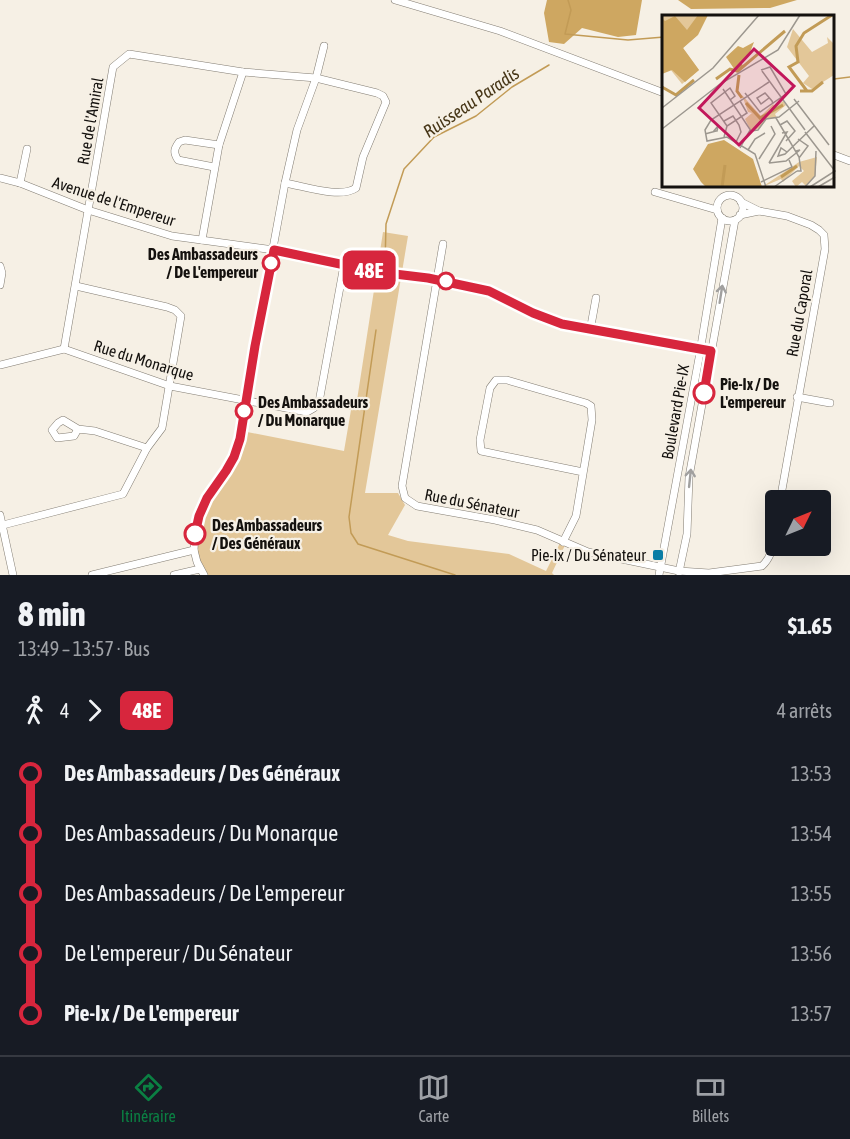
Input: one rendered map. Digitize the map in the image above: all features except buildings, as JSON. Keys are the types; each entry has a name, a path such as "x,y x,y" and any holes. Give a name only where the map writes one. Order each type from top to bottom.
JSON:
{"street":[{"path":"395,0 509,34 662,92"},
{"path":"174,575 202,572 194,550 199,516 207,498 234,457 240,439 285,183 297,130 316,78 324,46"},
{"name":"Rue de l'Amiral","path":"64,349 113,67 129,54 243,72 316,78 382,96 386,102 363,157 356,188 351,192 341,194 285,183"},
{"path":"202,240 219,145 243,72"},
{"path":"214,167 178,160 174,153 175,148 178,142 185,140 219,145"},
{"path":"20,183 27,149"},
{"path":"835,155 850,161"},
{"name":"Avenue de l'Empereur","path":"0,178 20,183 88,210 172,236 274,250 344,265 438,280 489,291 533,313 562,324 590,331 711,351"},
{"path":"655,192 717,210 722,218 728,221 737,217 742,209 741,202 737,197 731,195 699,204"},
{"path":"717,210 719,200"},
{"name":"Rue du Caporal","path":"741,202 759,211 787,216 811,225 824,235 825,249 782,490"},
{"name":"Rue du Caporal","path":"737,217 759,211"},
{"name":"Boulevard Pie-IX","path":"679,573 687,534 689,477 737,217"},
{"name":"Boulevard Pie-IX","path":"659,575 722,218"},
{"name":"Rue du Sénateur","path":"443,244 402,486 405,498 417,506 537,530 588,552 660,566 679,573"},
{"name":"Rue du Monarque","path":"64,349 170,386 307,412 315,408 319,402 344,265"},
{"path":"0,266 2,273 0,285"},
{"path":"3,525 123,494 147,448 162,428 181,316 175,310 76,286"},
{"path":"590,331 596,297"},
{"path":"0,365 64,349"},
{"path":"563,542 576,516 592,420 591,406 507,380 496,380 490,388 480,440 481,451 583,472"},
{"path":"798,397 830,403"},
{"path":"78,429 95,431 147,448"},
{"path":"0,515 13,575"},
{"path":"92,575 194,550"},
{"path":"679,573 708,573 762,566 770,556"}],"shaded area":[{"path":"547,0 642,0 636,35 618,37 582,28 564,44 549,42 544,13"},
{"path":"678,0 797,0 770,8 691,9"},
{"path":"383,232 408,236 365,493 398,493 405,505 388,535 408,541 509,554 546,571 561,541 566,543 552,573 554,575 204,575 200,569 195,534 199,516 226,471 242,431 344,451 351,410 321,404 322,400 352,405 357,400"}],"waterway":[{"path":"568,0 571,10 565,34 628,40 662,37"},
{"name":"Ruisseau Paradis","path":"385,266 386,224 404,169 434,137 476,116 512,87 549,65"},
{"path":"835,79 850,77"},
{"name":"Ruisseau Paradis","path":"376,330 349,517 351,533 358,544 455,575"}],"bus line":[{"name":"48E","path":"195,534 199,516 207,498 234,457 240,439 274,250 378,272 446,281 489,291 533,313 562,324 590,331 711,351 704,393"}],"place":[{"name":"Des Ambassadeurs / De L'empereur","path":"271,263"},
{"name":"Pie-Ix / De L'empereur","path":"704,393"},
{"name":"Des Ambassadeurs / Du Monarque","path":"244,411"},
{"name":"Des Ambassadeurs / Des Généraux","path":"195,534"},
{"name":"Pie-Ix / Du Sénateur","path":"658,555"}]}
